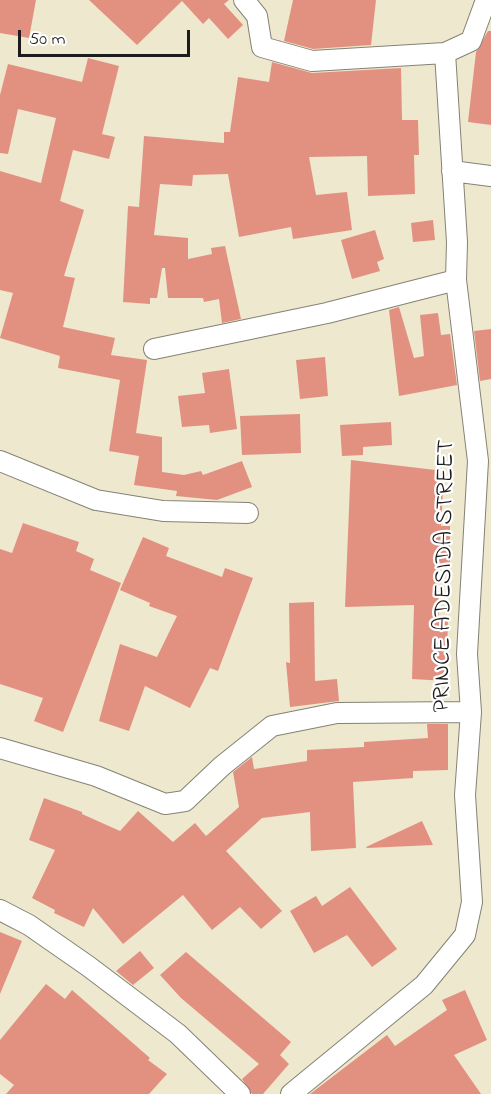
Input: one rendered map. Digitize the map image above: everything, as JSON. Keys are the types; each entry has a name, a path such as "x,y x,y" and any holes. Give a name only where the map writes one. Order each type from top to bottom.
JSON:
{"street":[{"path":"244,0 257,16 262,47 312,61 445,53 471,41 486,0"},
{"name":"PRINCE ADESIDA STREET","path":"291,1094 424,985 465,935 472,902 465,795 471,712 467,654 484,462 456,280 458,242 445,53"},
{"path":"452,171 491,176"},
{"path":"154,349 327,313 456,280"},
{"path":"0,461 96,500 163,511 248,513"},
{"path":"0,748 96,776 165,804 185,801 222,766 272,726 337,713 471,712"},
{"path":"0,910 29,925 106,979 178,1034 240,1094"}],"building":[{"path":"0,0 36,0 29,38 0,33"},
{"path":"89,0 229,0 224,4 243,25 228,39 209,18 203,24 182,1 137,45"},
{"path":"293,0 376,0 371,45 313,49 284,41"},
{"path":"488,31 491,31 491,125 468,122 476,52"},
{"path":"88,58 119,66 102,134 115,137 109,159 73,150 60,201 84,210 64,276 75,278 63,327 115,338 111,355 147,360 136,433 162,437 162,472 184,475 201,471 203,475 242,461 252,487 217,500 176,496 177,491 134,485 139,456 109,451 120,380 58,368 60,356 0,338 13,293 0,290 0,171 41,183 56,118 18,109 8,154 0,153 0,95 8,64 82,82"},
{"path":"272,62 312,73 401,68 402,120 418,120 419,155 414,155 415,194 368,196 367,156 309,157 316,195 347,192 352,230 293,239 291,227 239,237 228,174 193,175 192,186 160,184 154,235 188,238 188,259 212,254 211,248 225,246 241,319 222,323 219,299 204,302 203,298 168,298 165,268 162,268 157,298 150,298 150,304 123,302 128,206 139,207 144,136 224,143 224,132 230,132 238,77 269,82"},
{"path":"433,220 435,240 413,242 411,223"},
{"path":"375,230 384,259 377,262 380,271 352,279 341,240"},
{"path":"399,307 414,358 424,356 420,315 438,313 441,335 450,334 457,385 399,396 389,310"},
{"path":"491,329 491,379 480,381 474,331"},
{"path":"325,357 328,396 300,399 296,360"},
{"path":"229,369 237,429 210,433 209,425 182,427 178,396 205,393 202,373"},
{"path":"300,414 301,453 242,455 240,416"},
{"path":"391,422 392,445 363,447 363,455 342,456 340,425"},
{"path":"351,460 444,471 441,526 450,526 450,565 438,565 439,621 448,621 446,681 412,679 414,605 345,607"},
{"path":"23,523 79,542 76,551 94,559 90,570 121,583 63,732 34,721 43,698 0,684 0,549 12,553"},
{"path":"143,537 169,548 166,556 222,577 225,568 253,578 218,671 210,668 190,708 145,686 129,731 99,721 120,644 157,657 177,616 149,606 150,603 120,590"},
{"path":"314,602 315,681 337,679 339,701 290,707 286,662 290,663 289,603"},
{"path":"427,724 448,724 448,770 413,771 413,778 353,782 356,848 311,851 310,812 262,818 226,851 282,911 261,929 240,907 212,930 183,895 123,944 93,908 84,927 54,913 55,910 32,898 55,850 29,840 44,798 82,812 120,831 138,811 173,842 195,823 206,836 239,807 233,772 252,757 254,769 307,761 307,750 364,747 364,742 428,738"},
{"path":"422,821 433,845 366,847"},
{"path":"350,887 397,949 372,967 347,935 314,953 290,911 316,896 322,906"},
{"path":"0,932 22,941 0,994"},
{"path":"140,951 154,968 133,985 116,971"},
{"path":"186,952 291,1042 280,1055 289,1064 263,1094 252,1094 242,1079 259,1064 181,998 160,975"},
{"path":"46,984 65,999 72,990 150,1058 148,1060 167,1074 149,1094 6,1094 14,1085 0,1074 0,1040"},
{"path":"465,990 487,1040 454,1055 481,1094 310,1094 387,1035 395,1046 447,1010 442,1000"}]}
